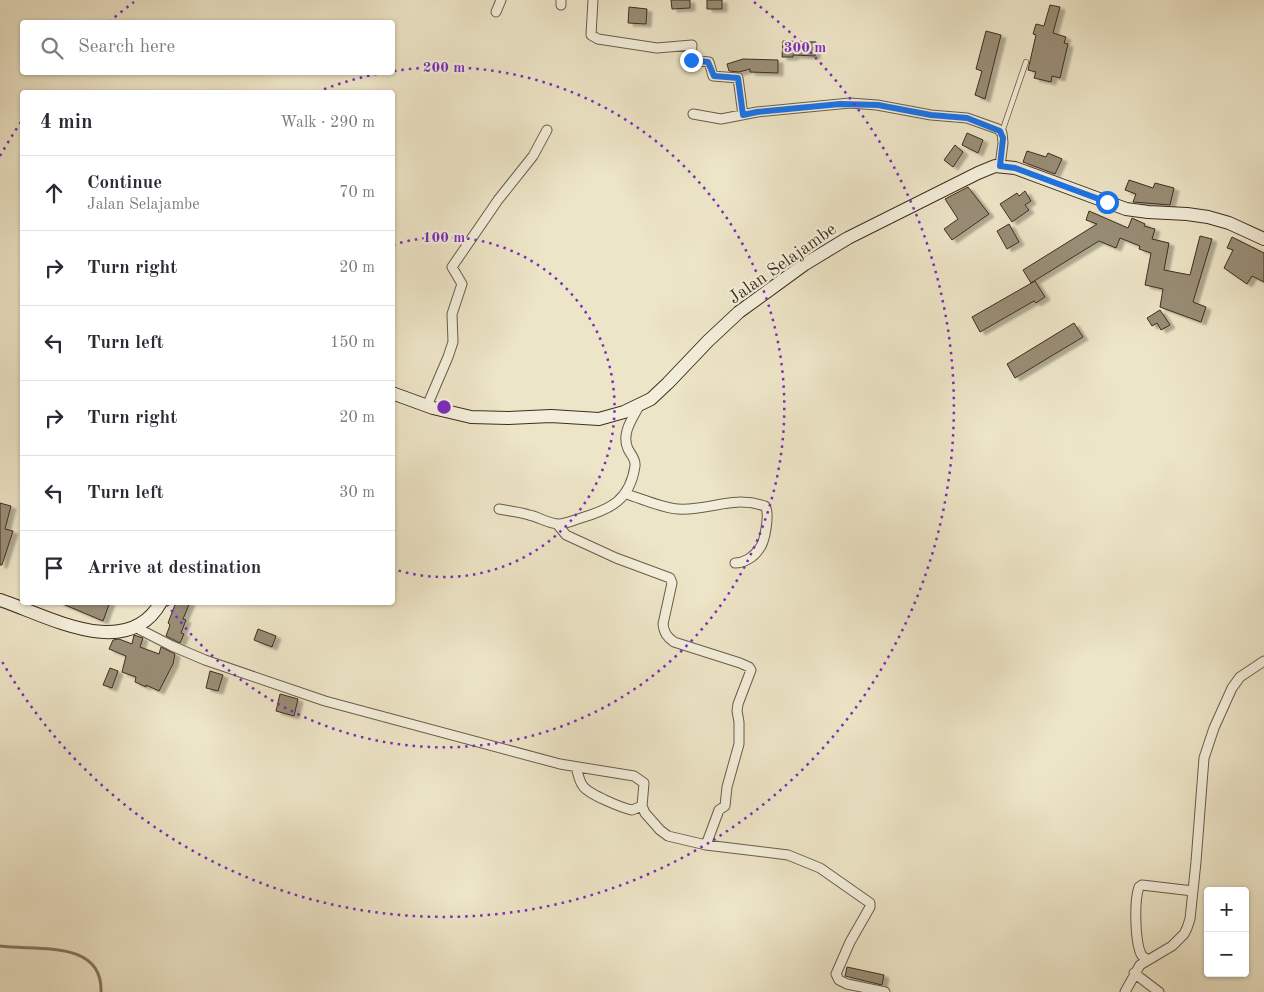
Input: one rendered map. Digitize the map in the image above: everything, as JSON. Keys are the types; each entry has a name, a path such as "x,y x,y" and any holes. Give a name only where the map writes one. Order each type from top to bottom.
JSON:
{"street":[{"path":"496,12 501,0"},
{"path":"593,0 591,35 598,39 657,48 692,45 691,60 708,62 714,76 738,78 743,115"},
{"path":"694,114 721,119 757,112 832,104 878,105 931,115 967,118 998,129 1002,133 1003,143 1000,166 1015,168 1126,209 1208,216 1229,223 1264,239"},
{"path":"427,406 453,342 452,314 462,284 452,267 498,200 533,156 546,130"},
{"name":"Jalan Selajambe","path":"395,394 427,406 478,417 551,416 589,419 606,418 639,406 651,399 662,389 708,341 747,306 818,256 843,241 989,167 1000,166"},
{"path":"499,509 531,515 557,524 589,516 618,503 626,494 636,463 628,448 626,437 630,423 639,406"},
{"path":"626,494 677,509 696,508 730,501 744,501 765,506 768,509 767,518 760,548 745,561 735,563"},
{"path":"557,524 566,536 616,558 670,578 672,583 663,624 668,638 674,642 740,663 751,670 738,704 739,744 727,787 726,801 719,810 706,845"},
{"path":"0,600 20,604"},
{"path":"29,606 65,624 90,632 107,633 135,627 151,616 159,605"},
{"path":"135,627 156,639 205,660 298,693 560,764 634,776 641,780 644,785 642,806 645,813 668,836 706,845 788,855 820,868 870,903 870,907 847,949 836,974 837,978 847,984 885,992"},
{"path":"1125,992 1140,965 1147,959 1172,946 1184,934 1190,919 1204,758 1214,728 1232,688 1240,677 1264,661"},
{"path":"576,767 581,784 586,790 622,808 632,810 642,806"},
{"path":"1147,959 1141,954 1138,939 1136,920 1139,887 1142,885 1193,891"},
{"path":"1134,973 1159,992"}],"lane":[{"path":"1002,133 1026,62"}],"building":[{"path":"671,0 690,0 690,8 672,9"},
{"path":"707,0 722,0 722,9 707,9"},
{"path":"1050,5 1060,7 1053,33 1066,37 1064,43 1068,44 1060,78 1052,76 1051,82 1034,78 1036,72 1028,70 1036,35 1033,34 1036,24 1044,26"},
{"path":"629,7 647,9 646,24 628,23"},
{"path":"986,31 1001,35 985,99 975,95 982,71 976,69"},
{"path":"783,41 816,42 815,56 793,55 793,57 782,57"},
{"path":"743,59 778,60 778,73 750,72 750,69 739,72 729,71 727,64"},
{"path":"967,133 983,140 978,153 962,145"},
{"path":"955,145 963,152 953,167 944,160"},
{"path":"1027,151 1046,157 1048,153 1062,159 1055,174 1023,162"},
{"path":"1129,180 1153,188 1155,183 1174,188 1170,205 1133,202 1136,194 1125,190"},
{"path":"968,187 989,214 952,240 944,229 958,219 945,199"},
{"path":"1025,191 1031,201 1025,205 1029,210 1012,222 1000,204 1017,193 1019,196"},
{"path":"1089,211 1128,228 1132,218 1145,224 1144,226 1155,229 1152,239 1169,243 1164,270 1190,275 1200,236 1212,239 1193,302 1206,307 1201,322 1160,307 1163,289 1145,285 1151,253 1139,249 1140,246 1120,238 1116,248 1099,241 1031,283 1023,270 1097,224 1086,220"},
{"path":"1009,224 1019,242 1007,249 997,231"},
{"path":"1232,237 1264,253 1264,282 1252,276 1247,284 1224,268 1233,250 1227,248"},
{"path":"1035,281 1045,297 1036,303 1034,301 980,332 972,317"},
{"path":"1160,310 1170,325 1161,330 1157,323 1152,326 1147,318"},
{"path":"1074,323 1083,337 1015,378 1007,364"},
{"path":"0,503 11,506 5,529 13,531 2,565 0,565"},
{"path":"65,605 109,605 103,621"},
{"path":"175,605 189,605 183,619 186,620 181,633 184,634 180,643 166,636 170,625 168,623"},
{"path":"258,629 276,636 272,647 254,640"},
{"path":"134,635 143,638 140,647 159,654 161,647 175,654 173,664 159,691 135,682 136,677 122,672 126,656 109,649 113,640 119,639 132,644"},
{"path":"110,668 118,671 112,688 103,685"},
{"path":"210,671 223,675 218,691 206,688"},
{"path":"280,694 298,699 294,716 276,711"},
{"path":"847,967 884,975 882,985 845,976"}],"waterway":[{"path":"0,946 48,949 79,955 91,963 99,975 101,992"}],"route":[{"path":"691,60 708,62 714,76 738,78 743,115 850,103 890,106 931,115 958,116 985,123 1002,133 1000,166 1015,168 1107,202"}]}
